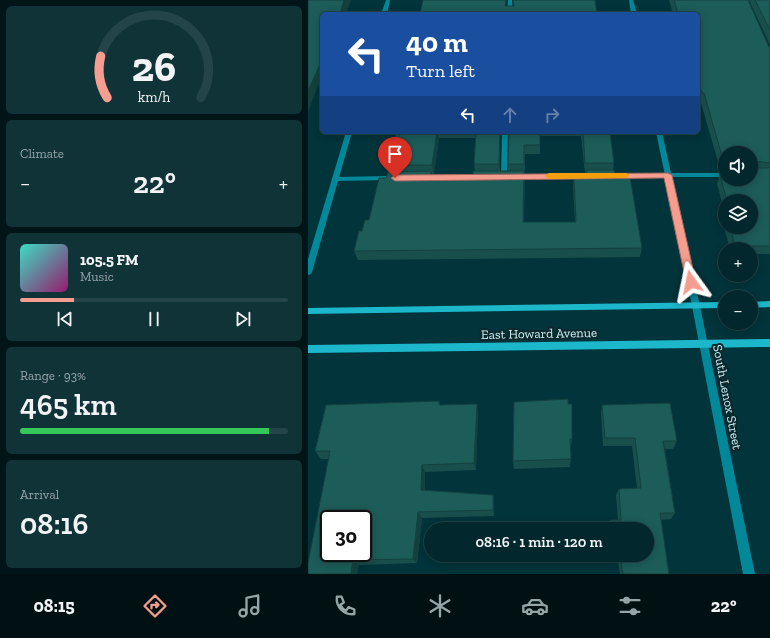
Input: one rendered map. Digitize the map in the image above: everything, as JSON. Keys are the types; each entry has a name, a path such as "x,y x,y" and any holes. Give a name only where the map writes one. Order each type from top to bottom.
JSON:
{"main road":[{"path":"758,305 770,304"},
{"name":"East Howard Avenue","path":"308,311 718,305"},
{"name":"East Howard Avenue","path":"308,349 770,343"}],"street":[{"path":"385,12 388,0"},
{"path":"510,0 510,12"},
{"path":"631,0 634,12"},
{"path":"308,272 348,134"},
{"path":"504,176 505,134"},
{"name":"South Lenox Street","path":"659,134 704,344 750,574"},
{"path":"496,176 718,175"},
{"path":"410,178 488,177"},
{"path":"336,179 395,178"}],"building":[{"path":"308,0 344,0 341,12 320,12 320,64 308,91"},
{"path":"423,0 506,0 505,6 514,6 513,0 595,0 597,12 420,12"},
{"path":"674,0 748,0 770,47 770,163 758,162 758,146 719,146 704,93 702,93 700,87 700,12 677,12"},
{"path":"755,0 770,0 770,30"},
{"path":"396,134 437,134 432,165 389,165"},
{"path":"476,134 500,134 499,164 474,164"},
{"path":"509,134 540,134 540,145 524,145 524,164 508,164"},
{"path":"583,134 610,134 614,163 585,163"},
{"path":"758,168 770,168 770,246 758,246 758,242 734,242 732,234 758,234 758,194 725,194 723,186 758,186"},
{"path":"586,170 614,170 615,175 620,175 620,177 630,177 642,248 354,251 359,231 362,231 365,220 369,220 379,178 386,178 388,172 431,171 430,178 473,178 473,171 524,171 523,222 576,222 574,177 587,177"},
{"path":"568,399 568,404 572,404 572,439 570,439 571,459 513,461 514,402"},
{"path":"439,401 439,405 477,404 474,463 422,465 421,490 493,495 493,510 418,512 413,559 372,560 372,510 320,510 320,562 353,562 351,574 308,574 308,563 330,451 315,451 326,405"},
{"path":"670,403 677,441 663,441 675,513 660,513 669,574 623,574 621,562 654,562 654,522 610,522 610,520 621,520 619,489 641,488 635,438 605,438 602,405"}],"slow traffic":[{"path":"549,176 626,175"}],"route":[{"path":"395,178 668,175 691,282"}]}
